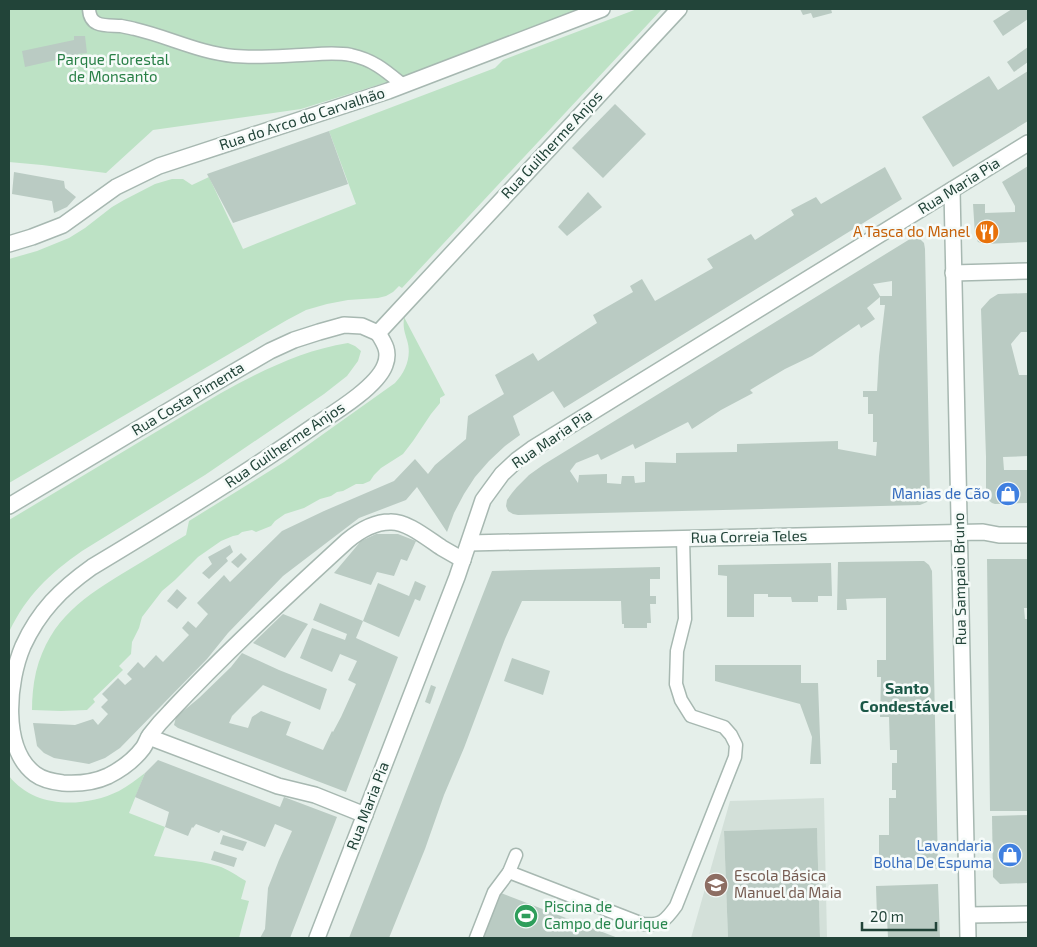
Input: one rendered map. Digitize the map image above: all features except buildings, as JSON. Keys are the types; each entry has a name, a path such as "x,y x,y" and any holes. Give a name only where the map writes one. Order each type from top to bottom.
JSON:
{"street":[{"name":"Rua do Arco do Carvalhão","path":"9,244 63,224 116,187 159,166 403,85 602,9"},
{"name":"Rua Guilherme Anjos","path":"462,560 403,524 390,522 375,524 361,530 347,540 254,626 169,713 149,736 142,748 125,766 94,781 76,784 55,782 35,774 23,762 18,752 12,732 12,689 22,647 43,610 74,580 239,477 355,398 375,381 385,365 387,348 378,333 679,9"},
{"name":"Rua Maria Pia","path":"317,938 484,500 502,474 532,449 1028,143"},
{"name":"Rua Sampaio Bruno","path":"952,190 968,938"},
{"path":"954,273 1028,271"},
{"name":"Rua Costa Pimenta","path":"9,506 207,388 294,340 344,325 362,326 378,333"},
{"name":"Rua Correia Teles","path":"469,543 959,532 1028,535"},
{"path":"149,736 278,786 315,795 365,815"},
{"path":"968,915 1028,914"}],"lane":[{"path":"89,9 92,20 102,25 123,26 212,53 251,57 326,53 353,55 380,66 403,85"},
{"path":"509,872 644,924 654,925 660,923 670,915 676,906 735,758 736,745 731,735 724,728 691,716 681,700 676,684 677,652 685,619 683,538"},
{"path":"476,938 494,892 509,872 516,855"}],"shaded area":[{"name":"Escola Básica Manuel da Maia","path":"824,798 827,938 820,938 817,829 724,831 728,938 691,938 730,801"}],"green space":[{"name":"Parque Florestal de Monsanto","path":"9,9 603,9 464,58 301,109 153,130 106,173 9,162"},
{"path":"637,9 662,9 402,288 399,286 386,296 378,298 348,300 306,310 9,483 9,259 37,251 69,238 112,207 155,184 172,179 183,179 192,185 209,177 243,249 356,204 329,131 495,68 503,60"},
{"path":"404,317 445,395 440,398 440,403 403,454 381,468 370,481 356,484 304,508 285,514 271,526 256,532 252,530 242,532 221,541 198,557 162,591 142,617 132,642 131,654 119,666 123,670 93,699 95,702 87,710 32,710 35,677 42,653 50,637 71,610 98,589 186,535 189,521 284,462 395,383 405,368 409,352 404,328"},
{"path":"348,343 361,351 358,361 347,376 324,394 205,475 70,560 49,577 31,596 9,632 9,520 236,385 267,369 299,356"},
{"path":"145,773 129,813 165,827 154,856 218,866 246,881 241,899 249,901 239,938 9,938 9,776 32,795 46,800 76,802 105,797 119,791"}],"place":[{"name":"A Tasca do Manel","path":"987,232"},
{"name":"Manias de Cão","path":"1008,494"},
{"name":"Lavandaria Bolha De Espuma","path":"1010,855"},
{"name":"Escola Básica Manuel da Maia","path":"716,885"},
{"name":"Piscina de Campo de Ourique","path":"526,916"}],"district":[{"name":"Santo Condestável","path":"907,697"}]}
